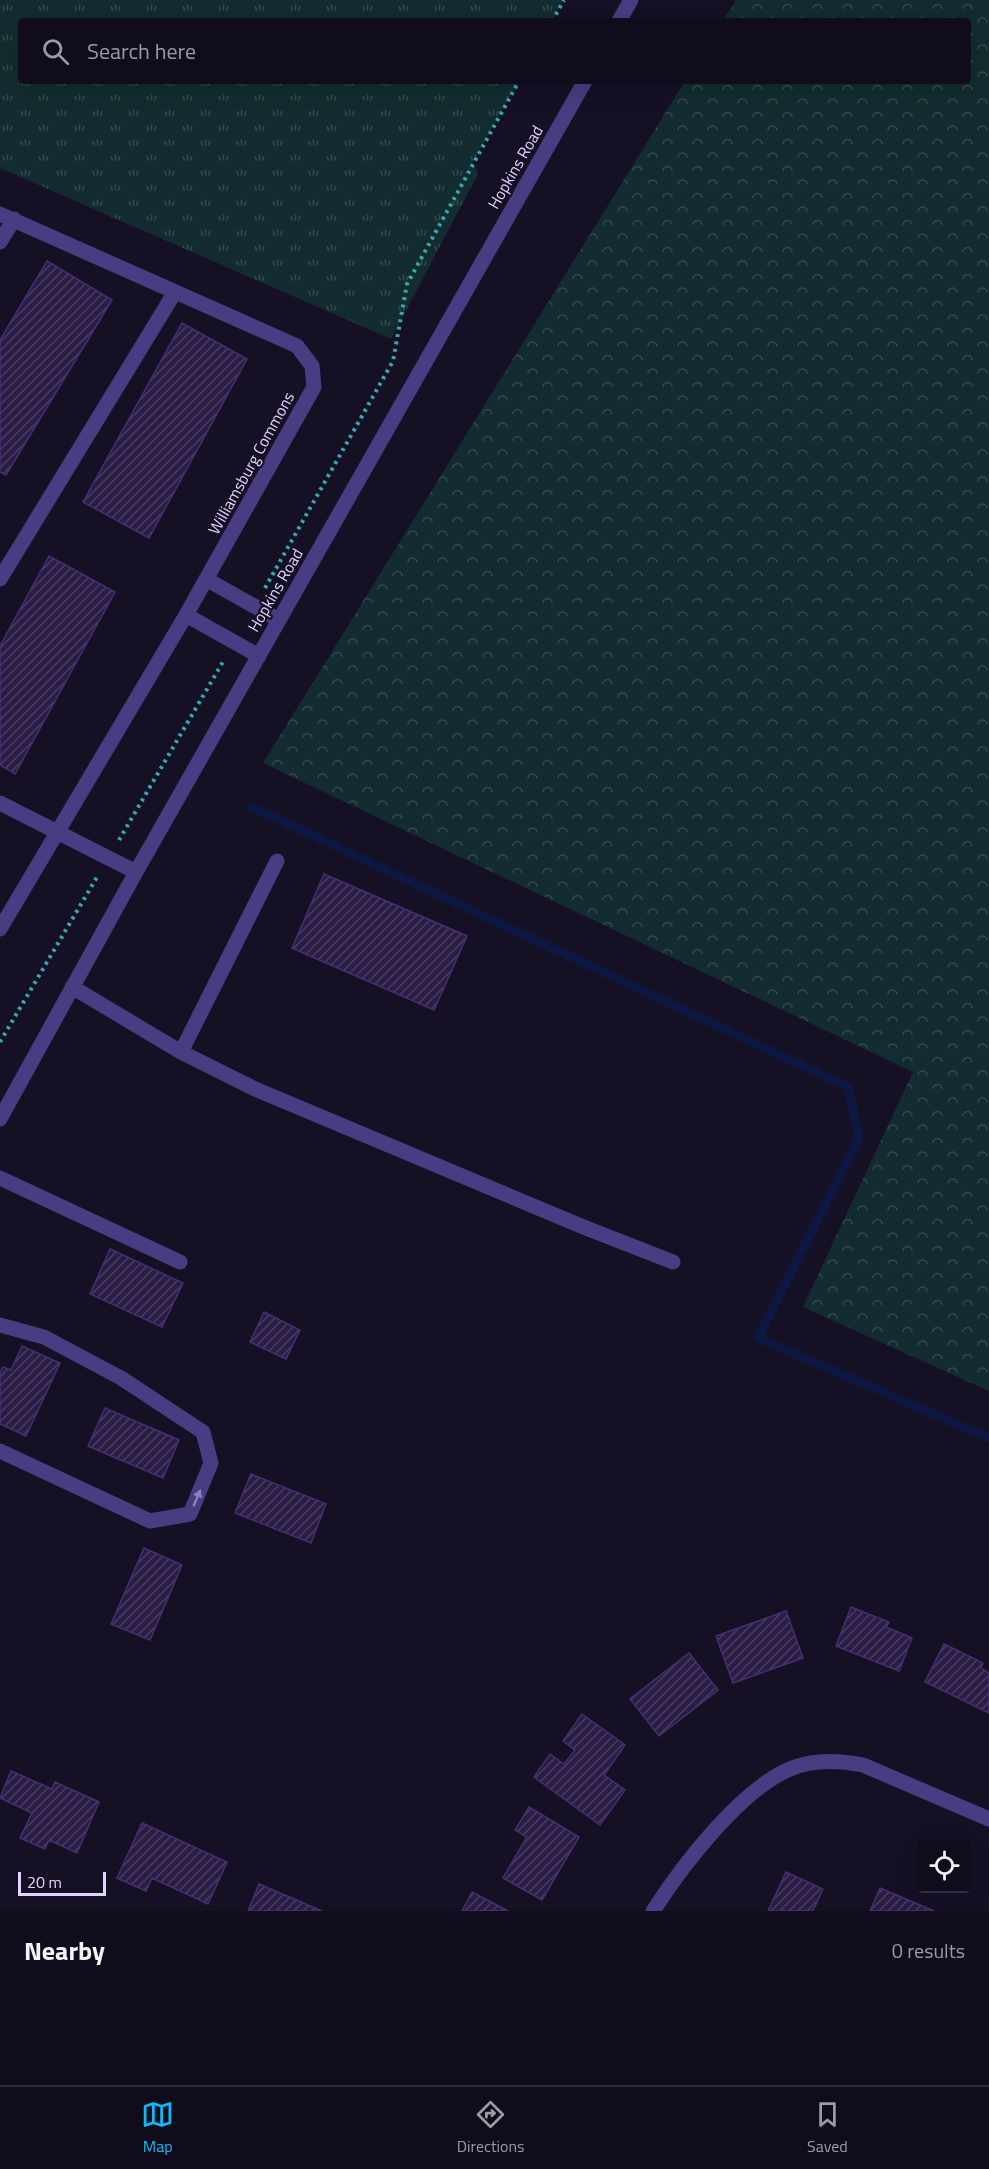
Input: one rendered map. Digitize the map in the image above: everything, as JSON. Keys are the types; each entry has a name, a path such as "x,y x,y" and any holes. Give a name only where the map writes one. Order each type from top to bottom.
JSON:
{"street":[{"path":"621,18 631,0"},
{"name":"Hopkins Road","path":"0,1119 136,872 583,84"},
{"name":"Williamsburg Commons","path":"0,242 7,216 297,346 312,366 314,387 186,615 0,929"},
{"path":"0,579 175,292"},
{"path":"206,579 279,620"},
{"path":"186,615 259,656"},
{"path":"0,803 136,872"},
{"path":"182,1052 277,861"},
{"path":"72,987 182,1052 255,1089 581,1226 673,1262"},
{"path":"0,1178 180,1262"},
{"path":"0,1325 44,1337 121,1378 203,1432 211,1463 190,1514 150,1521 0,1451"},
{"path":"653,1911 698,1850 729,1814 767,1782 789,1769 815,1762 845,1761 863,1765 989,1819"}],"path":[{"path":"554,18 564,0"},
{"path":"255,606 393,361 407,284 517,84"},
{"path":"0,1042 234,642"}],"green space":[{"path":"0,0 564,0 554,18 18,18 18,84 517,84 473,162 478,174 391,339 0,168"},
{"path":"736,0 989,0 989,1391 803,1307 913,1072 263,763 683,84 971,84 971,18 725,18"}],"building":[{"path":"47,261 112,300 6,475 0,472 0,340"},
{"path":"182,323 247,359 149,538 83,502"},
{"path":"49,556 115,592 15,774 0,765 0,646"},
{"path":"324,874 467,936 434,1010 292,948"},
{"path":"110,1249 183,1283 162,1327 90,1294"},
{"path":"264,1312 300,1330 286,1359 250,1342"},
{"path":"22,1346 60,1363 26,1436 0,1424 0,1373 3,1367 11,1370"},
{"path":"105,1408 179,1440 163,1478 88,1446"},
{"path":"251,1474 326,1504 311,1543 235,1513"},
{"path":"144,1548 182,1565 150,1640 111,1624"},
{"path":"851,1607 889,1622 886,1627 912,1638 899,1671 836,1646"},
{"path":"786,1611 803,1658 733,1683 716,1636"},
{"path":"944,1644 983,1663 981,1668 989,1673 989,1713 925,1682"},
{"path":"689,1653 718,1690 659,1736 630,1699"},
{"path":"582,1714 625,1745 604,1775 625,1790 600,1825 534,1777 550,1754 564,1764 575,1750 563,1741"},
{"path":"11,1771 52,1789 55,1782 99,1802 77,1853 49,1840 45,1849 20,1838 32,1813 0,1798"},
{"path":"529,1807 579,1837 542,1900 503,1878 527,1837 515,1830"},
{"path":"142,1823 227,1862 208,1904 152,1878 146,1891 117,1878"},
{"path":"786,1872 823,1889 813,1911 768,1911"},
{"path":"259,1884 322,1911 248,1911"},
{"path":"880,1888 934,1911 870,1911"},
{"path":"472,1892 508,1911 462,1911"}],"waterway":[{"path":"252,807 848,1087 859,1138 758,1338 989,1438"}]}
